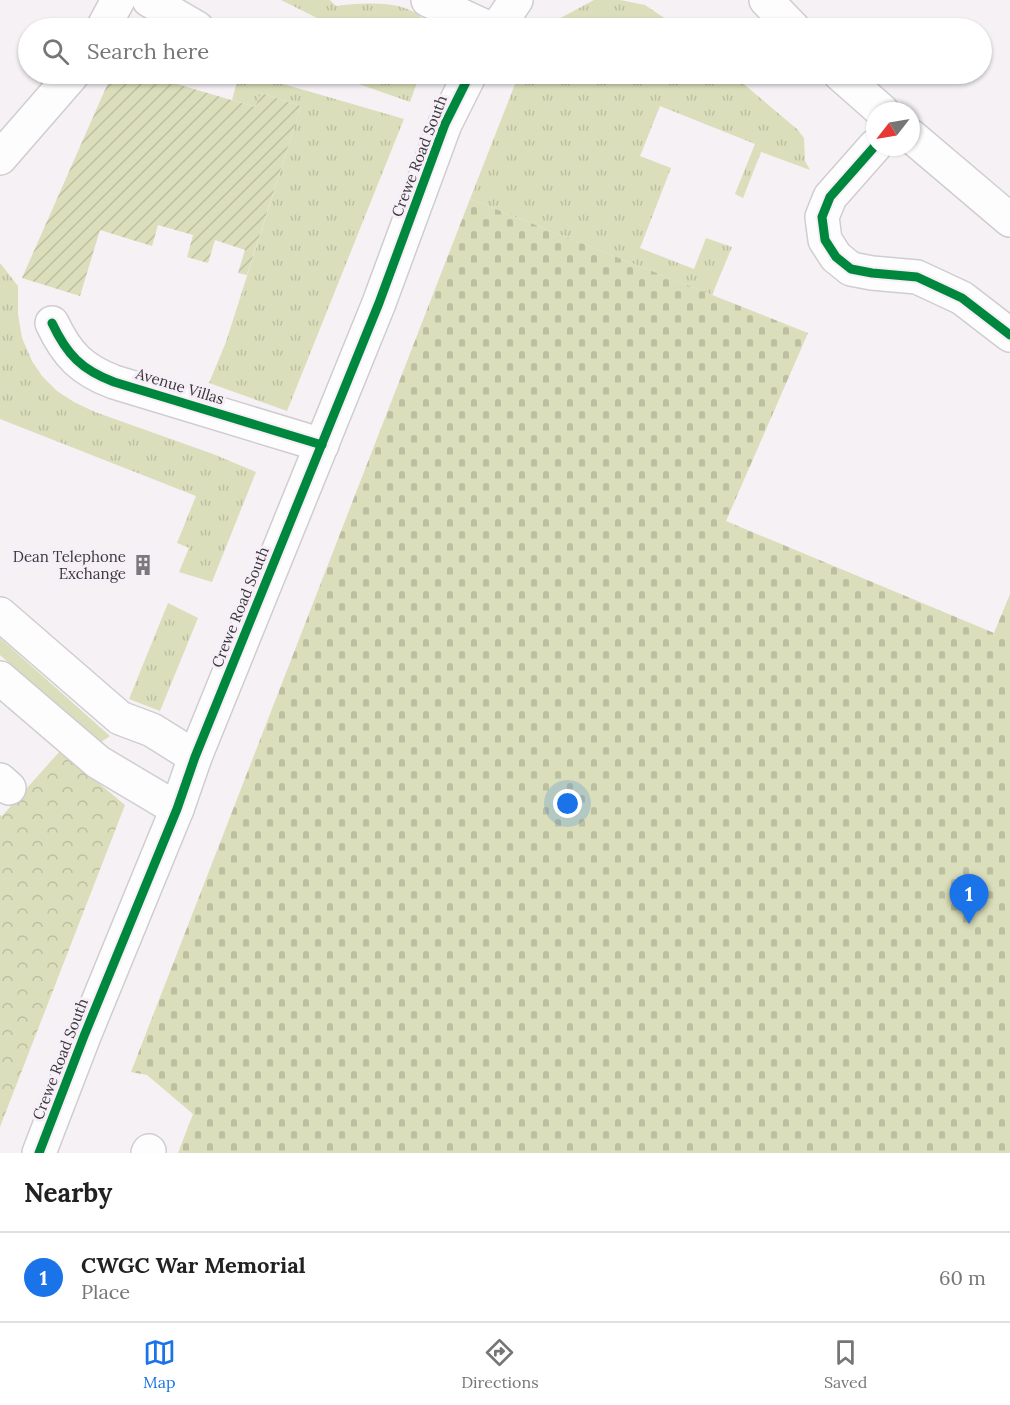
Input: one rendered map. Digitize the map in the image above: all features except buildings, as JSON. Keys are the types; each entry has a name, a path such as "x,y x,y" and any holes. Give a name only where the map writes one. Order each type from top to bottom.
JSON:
{"street":[{"path":"108,18 118,0"},
{"path":"148,0 180,18"},
{"path":"428,0 467,18"},
{"path":"504,18 516,0"},
{"path":"766,0 783,18"},
{"path":"0,158 64,84"},
{"name":"Crewe Road South","path":"39,1153 177,809 195,757 379,303 445,124 465,84"},
{"path":"851,84 872,102"},
{"path":"920,144 1010,220"},
{"path":"866,156 830,197 822,217 825,240 836,257 851,269 917,277 962,298 1010,335"},
{"name":"Avenue Villas","path":"52,323 70,354 98,376 322,446"},
{"path":"0,614 120,718 152,730 195,757"},
{"path":"0,678 98,762 177,809"}],"green space":[{"path":"281,0 330,0 336,6 391,5 412,11 421,18 317,18"},
{"path":"594,0 620,0 645,5 664,18 561,18"},
{"path":"108,84 177,84 255,107 261,93 301,106 247,275 238,273 245,250 215,240 208,263 187,257 193,235 158,225 152,246 100,230 80,296 22,278"},
{"path":"236,84 283,84 404,119 287,411 209,383 226,342 301,106 261,93 255,107 232,100"},
{"path":"359,84 416,84 410,102"},
{"path":"515,84 744,84 798,130 804,138 805,161 810,170 761,152 743,198 735,194 755,144 660,106 640,156 671,168 640,248 694,269 706,238 732,247 712,295 470,199"},
{"path":"470,199 808,333 726,521 994,633 1010,594 1010,1153 178,1153 193,1114 147,1075 131,1072"},
{"path":"0,263 18,286 18,314 22,338 32,361 42,376 57,391 95,412 213,454 256,472 212,582 179,572 189,548 177,543 196,496 0,419"},
{"path":"168,603 198,618 160,711 129,699"},
{"path":"0,638 110,736 98,744 0,655"},
{"path":"60,751 125,805 0,1127 0,815 2,816"}],"cycle path":[{"path":"39,1153 177,809 195,757 379,303 445,124 465,84"},
{"path":"866,156 830,197 822,217 825,240 836,257 851,269 917,277 962,298 1010,335"},
{"path":"52,323 70,353 77,360 93,372 114,382 322,445"}],"place":[{"name":"Dean Telephone Exchange","path":"143,565"},
{"name":"CWGC War Memorial","path":"969,924"}]}
